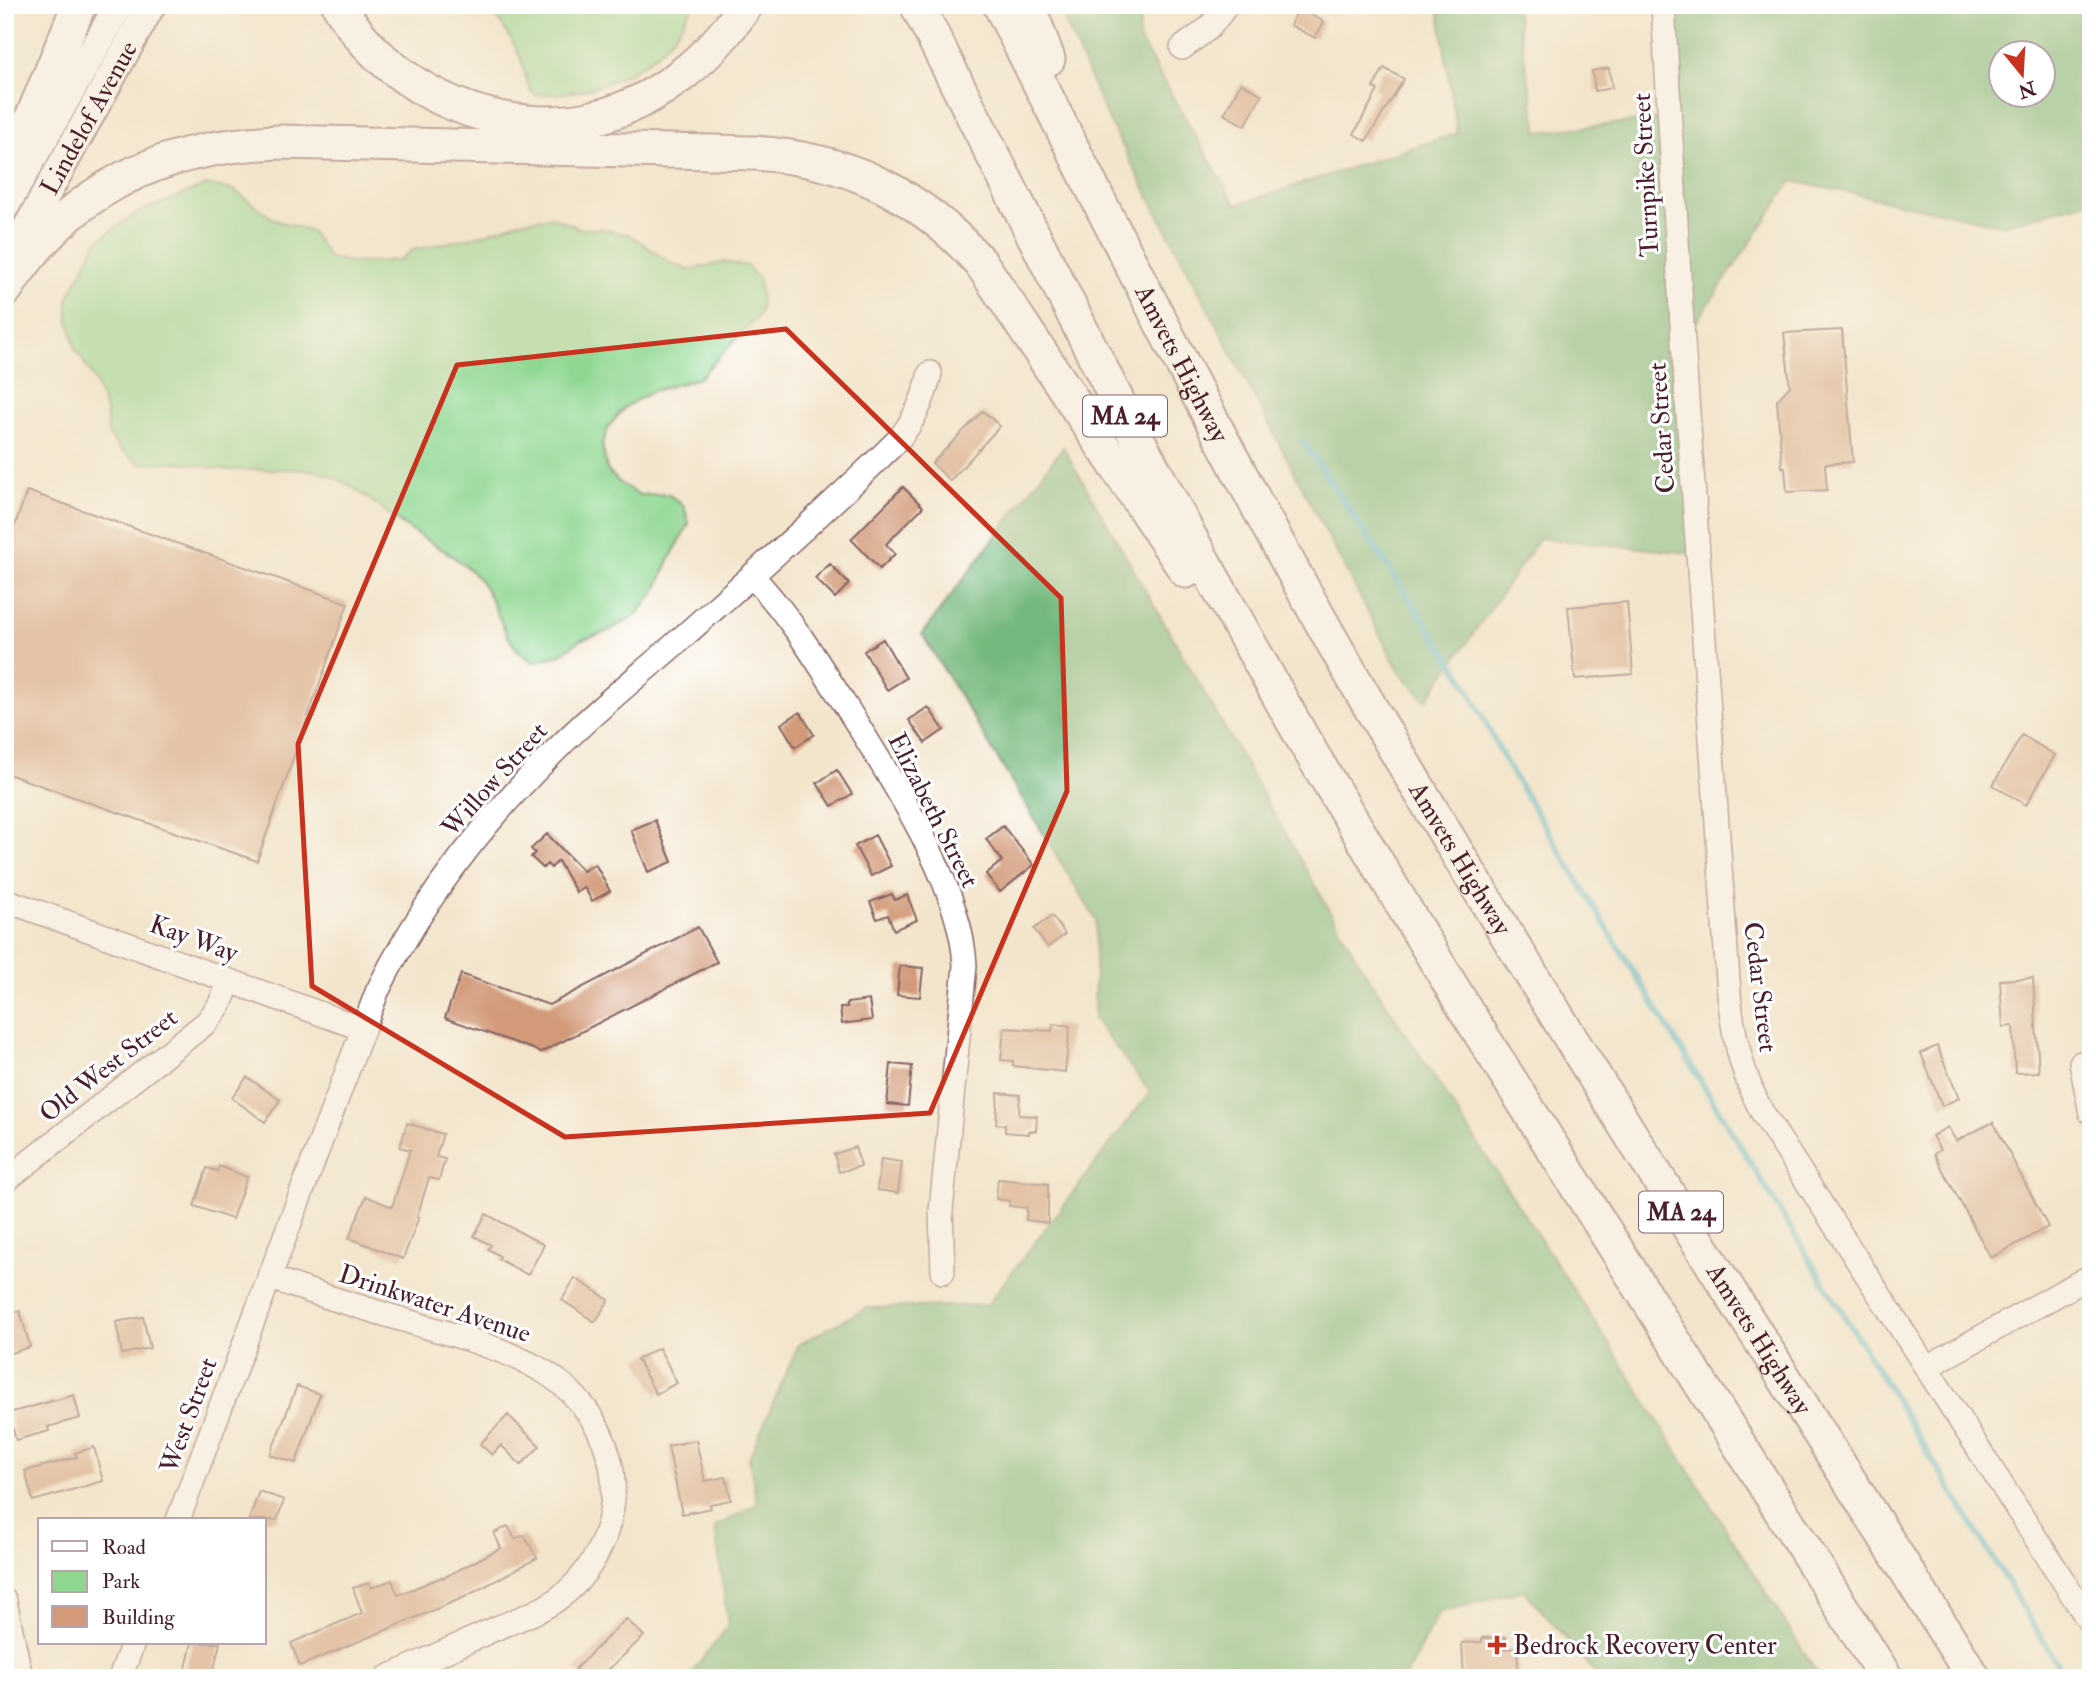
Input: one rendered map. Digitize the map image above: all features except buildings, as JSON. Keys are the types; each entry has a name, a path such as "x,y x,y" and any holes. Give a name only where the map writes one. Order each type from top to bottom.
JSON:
{"highway":[{"path":"5,183 79,5"},
{"path":"340,5 373,50 409,80 469,110 500,118 536,122 601,116 647,97 676,80 704,58 729,31 746,5"},
{"name":"MA 24","path":"917,5 1157,476 1259,663 1462,1004 1886,1678"},
{"name":"Amvets Highway","path":"1000,5 1161,322 1284,555 1467,870 1974,1678"},
{"path":"1028,5 1070,114 1161,322"},
{"path":"5,290 51,232 98,193 166,159 196,150 246,143 754,152 830,164 860,175 892,189 932,215 959,238 981,263 1349,818"}],"main road":[{"name":"Lindelof Avenue","path":"5,206 119,5"},
{"name":"Lindelof Avenue","path":"5,268 151,5"}],"street":[{"path":"1182,48 1209,28 1227,5"},
{"name":"Turnpike Street","path":"1663,5 1683,342"},
{"name":"Cedar Street","path":"1683,342 1728,986 1739,1054 1749,1086 1762,1112 2091,1624"},
{"name":"Willow Street","path":"249,1329 363,1028 393,959 419,918 479,835 525,780 573,733 752,576 898,440 915,418 925,396 930,373"},
{"name":"Elizabeth Street","path":"752,576 794,624 888,773 930,852 961,932 965,977 941,1211 943,1272"},
{"name":"Kay Way","path":"5,900 363,1028"},
{"name":"Old West Street","path":"5,1181 207,1022 216,1011 230,981"},
{"path":"2081,1063 2091,1113"},
{"path":"1927,1367 2091,1276"},
{"name":"Drinkwater Avenue","path":"269,1277 486,1345 534,1366 562,1383 582,1404 597,1425 607,1451 613,1479 610,1523 599,1549 576,1583 546,1606 386,1678"},
{"name":"West Street","path":"179,1518 249,1329"},
{"path":"5,1601 21,1678"},
{"path":"120,1678 133,1644"}],"highlighted area":[{"path":"786,329 1061,598 1067,791 930,1113 565,1137 312,986 298,744 457,365"}],"green space":[{"path":"487,5 694,5 673,37 659,51 627,74 591,88 533,94 517,50"},
{"path":"1058,5 1150,5 1140,19 1139,39 1236,205 1457,133 1438,5 1515,5 1538,132 1669,118 1663,5 2091,5 2091,201 2003,225 1792,181 1683,342 1698,554 1540,538 1426,701 1399,671 1106,115"},
{"path":"207,185 234,190 275,220 311,231 329,258 356,263 399,260 413,250 482,235 521,221 552,217 582,229 601,229 630,235 669,262 689,270 725,262 747,266 759,280 760,314 699,378 653,391 625,407 609,426 602,444 607,470 621,484 640,495 668,494 684,506 689,524 656,590 636,616 606,632 580,640 560,655 534,662 523,655 507,635 490,598 476,576 451,555 406,527 363,494 328,474 284,469 230,470 172,462 140,464 121,450 108,434 106,411 93,377 75,348 68,317 68,298 98,240 139,212"},
{"path":"1063,447 1362,967 1613,1350 1820,1678 1600,1678 1524,1590 1438,1613 1405,1678 688,1678 728,1626 715,1527 757,1504 749,1458 799,1344 866,1308 987,1305 1150,1092 1094,1019 1096,920 922,634"}],"waterway":[{"path":"1303,441 1463,678 1506,763 2066,1678"}],"place":[{"name":"Bedrock Recovery Center","path":"1497,1645"}]}
